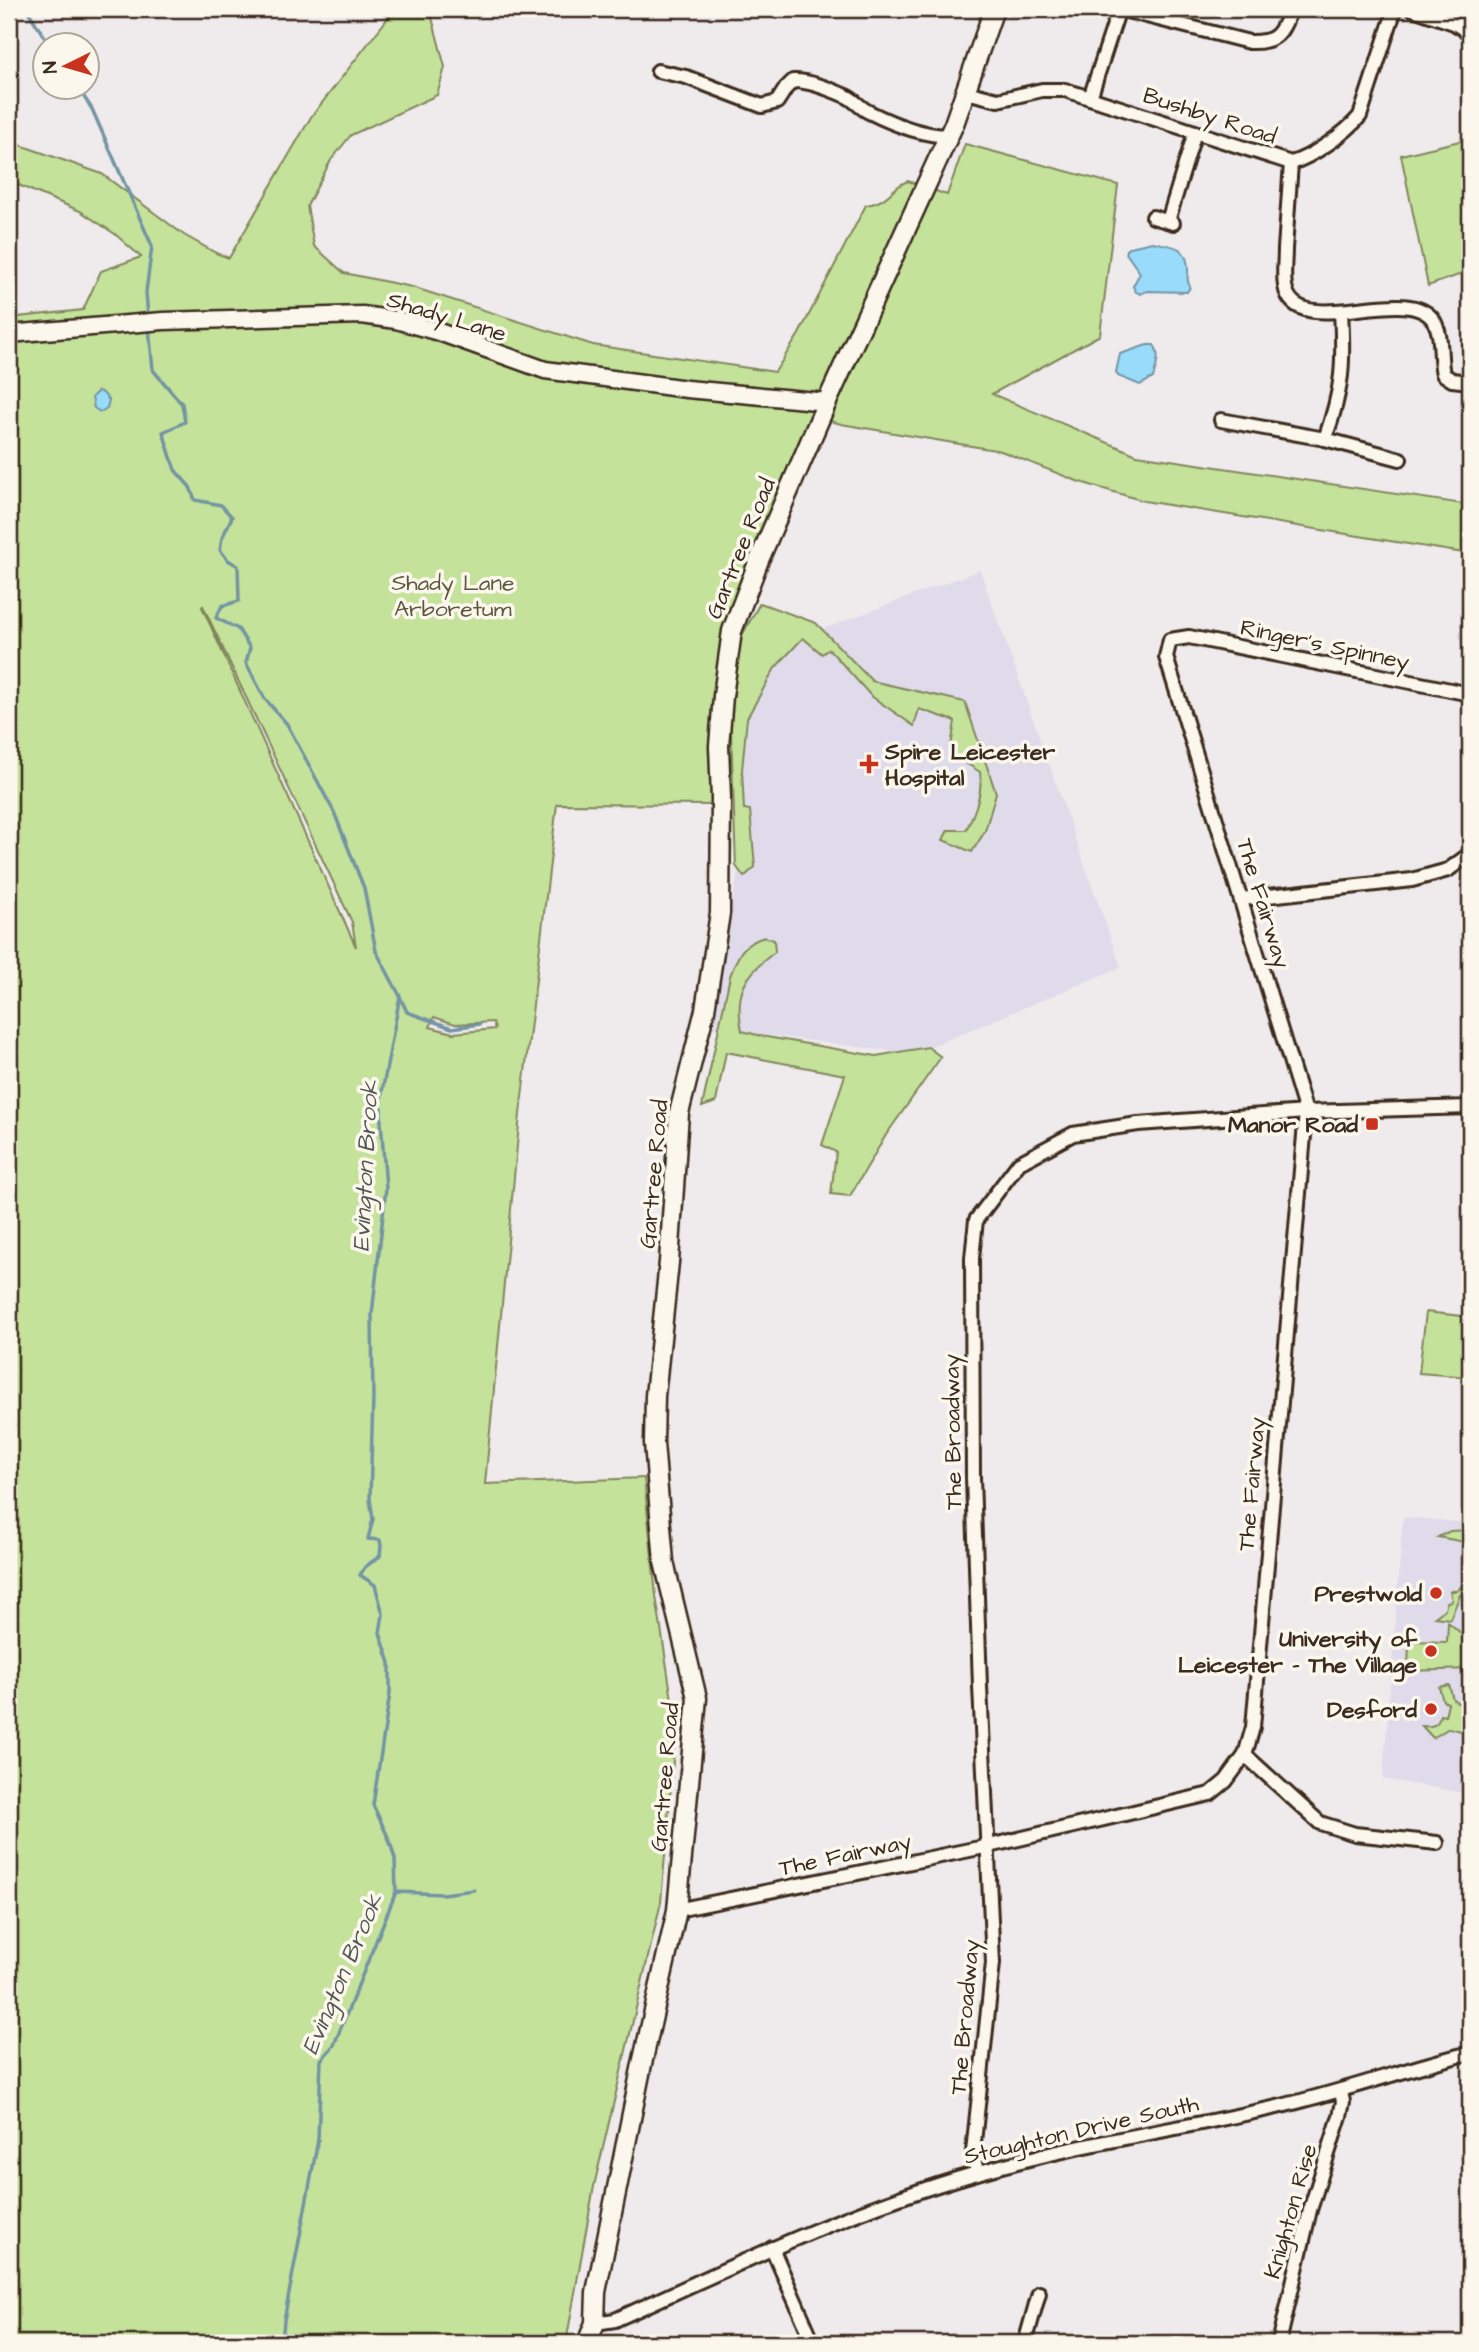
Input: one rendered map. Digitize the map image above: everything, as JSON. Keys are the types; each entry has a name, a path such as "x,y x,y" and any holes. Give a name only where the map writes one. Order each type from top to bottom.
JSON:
{"main road":[{"name":"Gartree Road","path":"587,2343 595,2323 596,2292 642,2064 677,1910 697,1698 664,1562 654,1443 655,1396 669,1262 680,1113 705,1010 720,913 719,746 732,631 759,560 827,402 948,136 994,9"}],"street":[{"path":"1090,98 1119,9 1259,43 1276,37 1283,29 1290,11"},
{"name":"Bushby Road","path":"966,92 998,100 1054,89 1090,98 1291,163 1315,152 1360,116 1395,9"},
{"path":"1413,9 1454,23 1470,33"},
{"path":"665,77 686,77 762,106 777,102 793,81 804,82 846,96 867,111 905,127 948,136"},
{"path":"1153,217 1170,222 1195,132"},
{"path":"1291,163 1284,274 1288,296 1302,308 1341,311 1403,306 1421,309 1428,313 1436,325 1443,374 1452,380 1470,382"},
{"path":"1325,439 1342,381 1344,356 1341,311"},
{"name":"Shady Lane","path":"9,334 163,321 314,316 373,317 396,320 439,332 545,370 687,390 827,402"},
{"path":"1221,420 1325,439 1399,459"},
{"name":"Ringer's Spinney","path":"1170,640 1189,637 1470,694"},
{"name":"The Fairway","path":"677,1910 989,1846 1210,1794 1226,1781 1245,1755 1253,1727 1306,1112 1166,657 1170,640"},
{"path":"1241,899 1412,880 1448,870 1470,854"},
{"name":"The Broadway","path":"977,2173 973,2152 993,1963 973,1477 972,1258 976,1220 1019,1163 1073,1134 1138,1124 1306,1112 1470,1107"},
{"path":"1245,1755 1320,1823 1355,1834 1437,1843"},
{"name":"Stoughton Drive South","path":"595,2323 615,2320 772,2248 873,2207 977,2173 1069,2149 1201,2124 1341,2091 1470,2053"},
{"name":"Knighton Rise","path":"1279,2343 1310,2210 1340,2116 1343,2102 1341,2091"},
{"path":"772,2248 809,2333 810,2343"},
{"path":"1025,2343 1039,2293"}],"shaded area":[{"path":"980,570 1121,967 913,1054 711,1028 741,855 736,778 749,653 831,626"},
{"name":"University of Leicester - The Village","path":"1403,1517 1470,1523 1470,1794 1383,1779"}],"green space":[{"name":"Shady Lane Arboretum","path":"395,9 427,9 431,14 445,67 437,95 351,135 331,160 307,206 314,246 344,273 412,287 593,345 775,372 799,334 866,205 880,201 908,181 947,195 965,144 1118,185 1100,335 992,394 1137,455 1470,505 1470,554 1144,501 1077,481 1001,451 841,424 816,417 723,634 713,698 715,805 557,804 520,1114 485,1484 644,1478 656,1596 676,1726 661,1902 594,2186 566,2343 9,2343 9,318 83,310 101,271 141,257 115,234 80,211 9,181 9,141 102,174 184,235 229,258 311,117","holes":["202,607 352,922 356,947","434,1017 455,1024 493,1022 495,1029 453,1033 430,1027"]},
{"path":"1468,139 1470,271 1428,286 1401,155"},
{"path":"760,603 816,623 872,681 965,702 996,793 985,831 972,852 943,840 948,830 966,830 980,787 980,772 950,753 955,721 919,709 914,726 871,696 829,649 822,654 803,638 775,668 747,718 742,770 744,809 750,810 755,867 744,877 736,866 730,704 741,637"},
{"path":"765,937 774,940 775,952 756,968 744,986 740,1006 742,1031 876,1056 928,1047 941,1057 886,1135 850,1196 831,1194 836,1152 822,1145 845,1075 726,1052 716,1102 702,1107 730,976 746,946"},
{"path":"1426,1312 1470,1317 1470,1377 1419,1373"},
{"path":"1470,1530 1470,1543 1438,1537 1450,1531"},
{"path":"1470,1577 1470,1594 1460,1595 1450,1619 1435,1617 1445,1609 1447,1602 1452,1601 1450,1591 1457,1591"},
{"path":"1448,1622 1462,1634 1470,1635 1470,1669 1408,1671 1409,1641 1447,1642"},
{"path":"1449,1685 1453,1699 1462,1706 1468,1705 1470,1710 1470,1742 1463,1737 1464,1732 1449,1728 1433,1738 1422,1726 1434,1725 1440,1715 1445,1716 1448,1703 1443,1701 1439,1687"}],"water":[{"path":"1152,242 1182,251 1188,270 1190,287 1187,292 1147,291 1140,294 1135,291 1133,286 1140,273 1126,250"},
{"path":"1154,345 1157,353 1153,378 1140,385 1118,376 1116,372 1120,354"},
{"path":"98,391 109,400 107,408 100,412 94,408 92,397"}],"waterway":[{"name":"Evington Brook","path":"24,9 41,32"},
{"name":"Evington Brook","path":"87,102 152,246 146,292 148,317"},
{"name":"Evington Brook","path":"149,328 153,370 182,404 185,422 163,432 175,470 190,487 195,500 221,505 232,517 222,538 220,550 228,560 238,566 239,601 222,606 216,618 238,629 250,648 246,663 265,699 287,724 334,812 364,888 376,951 400,996 381,1098 386,1188 372,1315 370,1499 373,1519 368,1539 380,1540 381,1546 380,1556 365,1567 360,1575 375,1585 383,1614 380,1633 390,1663 390,1693 373,1805 395,1859 396,1892 334,2045 321,2060 318,2140 282,2343"},
{"path":"400,997 407,1012 452,1028 480,1024"},
{"path":"396,1892 443,1894 474,1890"}],"place":[{"name":"Spire Leicester Hospital","path":"869,764"},
{"name":"Manor Road","path":"1372,1124"},
{"name":"Prestwold","path":"1436,1593"},
{"name":"University of Leicester - The Village","path":"1431,1651"},
{"name":"Desford","path":"1431,1709"}]}
